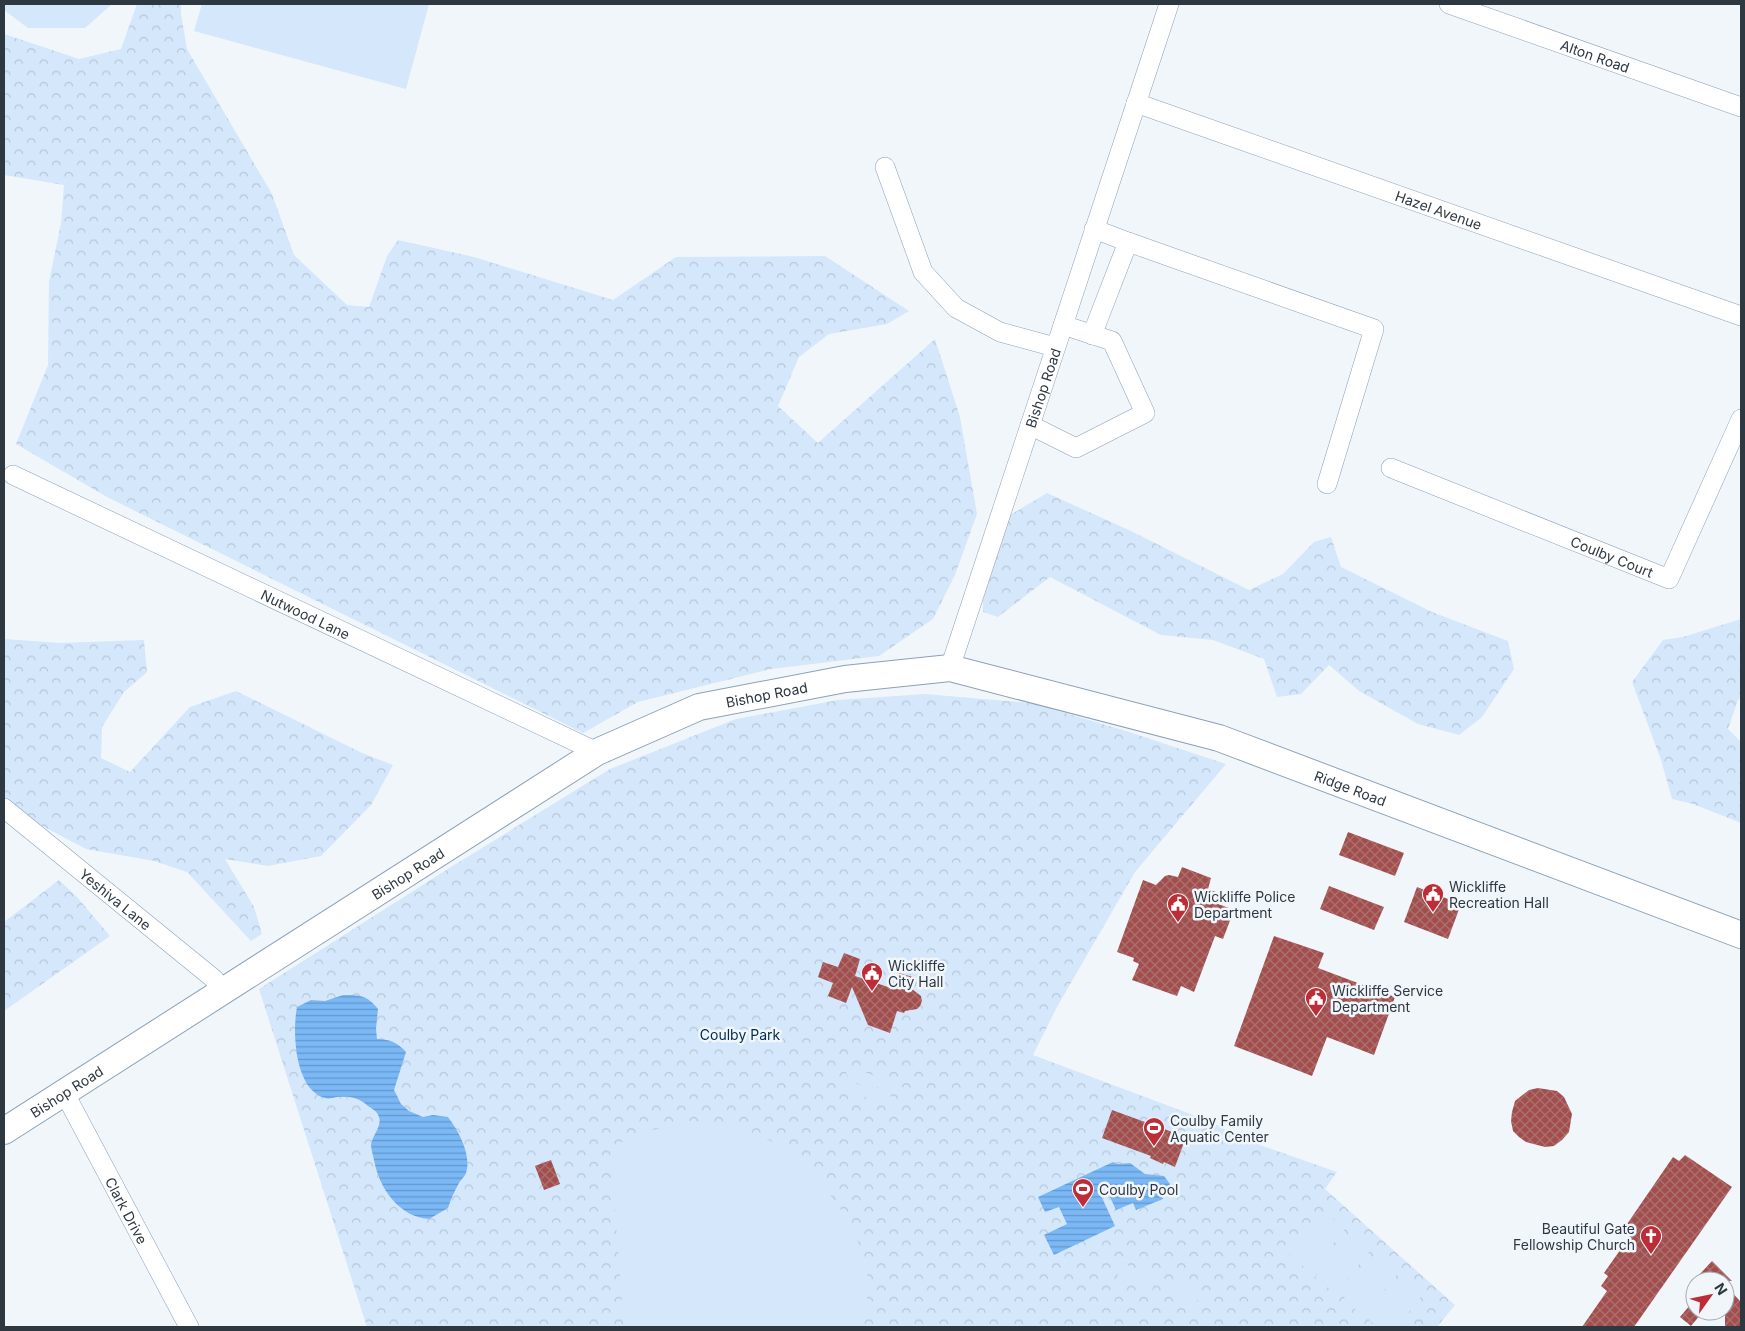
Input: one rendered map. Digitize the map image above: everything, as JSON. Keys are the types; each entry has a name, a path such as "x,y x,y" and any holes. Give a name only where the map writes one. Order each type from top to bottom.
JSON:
{"main road":[{"name":"Bishop Road","path":"4,1131 597,752 699,707 845,679 950,668"},
{"name":"Ridge Road","path":"950,668 1219,738 1741,935"}],"street":[{"name":"Bishop Road","path":"950,668 1169,4"},
{"name":"Alton Road","path":"1449,4 1741,107"},
{"name":"Hazel Avenue","path":"1136,104 1741,316"},
{"path":"885,167 923,272 956,308 1000,332 1055,347"},
{"path":"1094,230 1374,329 1326,484"},
{"path":"1092,335 1128,242"},
{"path":"1030,425 1076,448 1145,413 1112,342 1063,325"},
{"name":"Coulby Court","path":"1391,468 1670,579 1741,419"},
{"name":"Nutwood Lane","path":"13,475 597,752"},
{"name":"Yeshiva Lane","path":"4,808 214,979 222,993"},
{"name":"Clark Drive","path":"64,1092 189,1327"}],"green space":[{"path":"4,4 112,4 85,28 28,28 4,10"},
{"path":"137,4 181,4 187,49 272,194 294,255 347,305 369,307 387,256 398,240 474,257 613,300 676,257 825,256 909,311 887,324 829,334 799,357 778,406 818,443 935,339 960,417 977,514 955,575 933,619 879,656 771,669 638,702 583,733 107,497 16,444 48,365 49,282 61,223 64,185 4,175 4,34 79,59 121,49"},
{"path":"202,4 429,4 406,89 194,31"},
{"path":"1047,493 1131,531 1249,590 1283,574 1314,542 1331,537 1341,567 1432,612 1508,641 1514,669 1482,717 1459,735 1418,724 1359,691 1329,665 1301,694 1277,697 1264,659 1213,640 1161,635 1050,577 998,617 983,612 983,599 1010,515"},
{"path":"1741,619 1741,698 1738,700 1728,729 1741,742 1741,823 1693,804 1672,799 1661,760 1632,682 1663,640 1683,637"},
{"path":"4,639 61,643 144,640 147,672 124,692 102,727 101,758 130,772 190,707 236,691 362,753 393,765 371,805 321,856 268,866 225,859 254,907 262,934 251,941 187,872 154,861 86,849 29,819 4,797"},
{"name":"Coulby Park","path":"925,694 1031,703 1126,731 1226,764 1135,872 1057,1007 1033,1055 1209,1121 1246,1140 1337,1172 1325,1189 1455,1305 1437,1327 367,1327 259,989 610,769 736,719 838,700"},
{"path":"59,880 77,897 110,936 4,1011 4,922"},
{"path":"849,1066 903,1087 900,1096 846,1075"},
{"path":"844,1079 898,1099 895,1108 841,1088"},
{"path":"689,1121 727,1125 798,1151 854,1228 869,1281 864,1327 624,1327 610,1147 653,1130"},
{"path":"1325,1212 1345,1229 1310,1272 1289,1255"},
{"path":"1351,1233 1371,1250 1335,1293 1315,1277"},
{"path":"1379,1255 1399,1272 1363,1316 1343,1299"},
{"path":"1122,1263 1156,1276 1152,1291 1117,1278"},
{"path":"1404,1276 1424,1293 1397,1327 1378,1327 1369,1320"},
{"path":"1176,1282 1201,1291 1195,1307 1171,1298"}],"water":[{"path":"343,995 367,998 378,1009 377,1039 393,1042 406,1052 394,1090 401,1104 409,1111 423,1117 433,1115 448,1117 463,1143 467,1158 465,1174 457,1186 448,1208 429,1219 408,1213 400,1207 380,1181 371,1147 380,1122 376,1112 354,1098 326,1098 315,1093 307,1084 302,1073 296,1045 297,1007 311,1000 325,1001"},
{"name":"Coulby Pool","path":"1113,1162 1118,1164 1130,1163 1145,1174 1164,1176 1170,1184 1168,1191 1162,1196 1163,1199 1136,1210 1133,1203 1116,1210 1105,1186 1098,1189 1115,1226 1054,1255 1044,1235 1067,1224 1059,1207 1045,1212 1038,1197"}],"building":[{"path":"1348,832 1404,853 1395,876 1339,855"},
{"name":"Wickliffe Police Department","path":"1182,867 1211,878 1208,889 1216,892 1213,902 1234,910 1223,939 1215,936 1194,992 1181,986 1177,996 1132,980 1139,964 1133,961 1134,958 1117,952 1143,880 1156,885 1165,876 1178,877"},
{"path":"1329,886 1384,907 1374,930 1320,909"},
{"name":"Wickliffe Recreation Hall","path":"1417,887 1461,904 1448,939 1404,922"},
{"name":"Wickliffe Service Department","path":"1274,936 1324,953 1318,968 1395,997 1374,1055 1327,1037 1312,1076 1234,1046"},
{"name":"Wickliffe City Hall","path":"844,953 860,959 855,976 894,989 899,973 916,978 912,989 921,996 920,1006 917,1009 905,1011 904,1013 897,1011 890,1033 868,1025 852,987 846,1003 828,996 833,983 818,977 823,962 838,967"},
{"path":"1538,1088 1557,1091 1564,1097 1572,1114 1569,1132 1554,1146 1545,1147 1526,1142 1513,1131 1511,1121 1515,1101 1529,1090"},
{"name":"Coulby Family Aquatic Center","path":"1112,1110 1186,1137 1175,1167 1164,1162 1163,1164 1150,1158 1151,1156 1102,1138"},
{"name":"Beautiful Gate Fellowship Church","path":"1685,1155 1732,1187 1634,1327 1582,1327 1607,1291 1601,1286 1608,1276 1604,1273 1630,1236 1627,1234 1629,1230 1625,1227 1673,1157 1679,1161"},
{"path":"551,1160 560,1184 544,1190 535,1166"},
{"path":"1712,1261 1722,1271 1703,1271"},
{"path":"1735,1296 1741,1302 1741,1327 1725,1327 1725,1321 1735,1321"},
{"path":"1685,1311 1685,1321 1695,1321 1691,1326 1680,1317"}],"place":[{"name":"Wickliffe Recreation Hall","path":"1433,913"},
{"name":"Wickliffe Police Department","path":"1178,923"},
{"name":"Wickliffe City Hall","path":"872,992"},
{"name":"Wickliffe Service Department","path":"1316,1017"},
{"name":"Coulby Family Aquatic Center","path":"1154,1147"},
{"name":"Coulby Pool","path":"1083,1208"},
{"name":"Beautiful Gate Fellowship Church","path":"1651,1255"}]}
